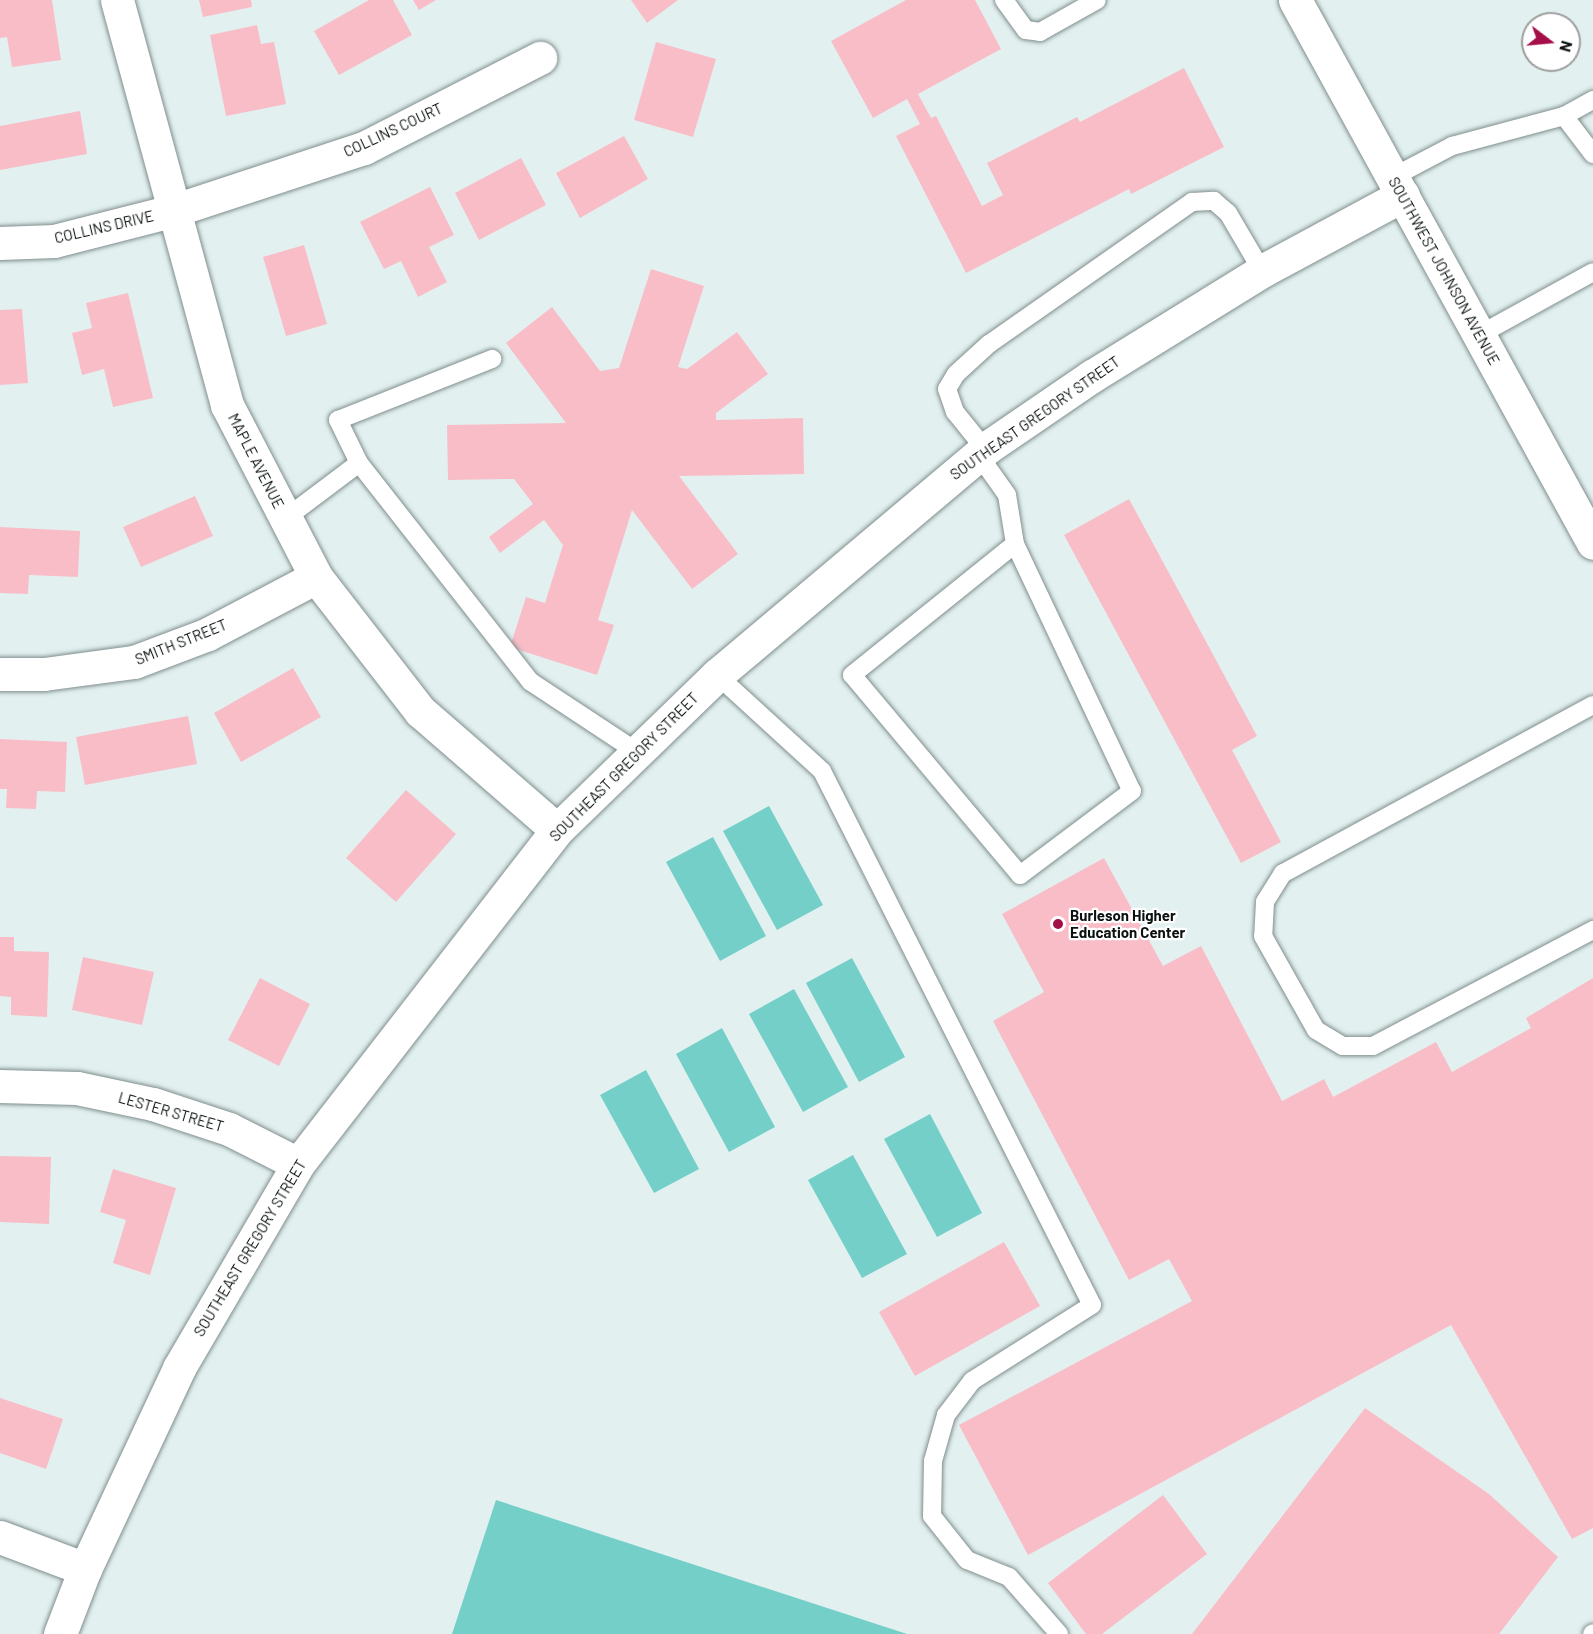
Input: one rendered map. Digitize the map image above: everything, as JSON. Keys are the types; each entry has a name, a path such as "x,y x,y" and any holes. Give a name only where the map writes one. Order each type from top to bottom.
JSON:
{"street":[{"name":"MAPLE AVENUE","path":"117,0 172,211 227,405 316,577 420,711 557,830"},
{"name":"SOUTHWEST JOHNSON AVENUE","path":"1295,0 1479,335 1584,506 1593,543"},
{"name":"COLLINS COURT","path":"172,211 364,148 540,58"},
{"name":"SOUTHEAST GREGORY STREET","path":"60,1634 85,1569 179,1368 298,1164 557,830 717,675 982,452 1092,376 1398,186"},
{"name":"COLLINS DRIVE","path":"0,243 54,241 172,211"},
{"name":"SMITH STREET","path":"0,674 44,675 134,662 208,634 316,577"},
{"name":"LESTER STREET","path":"0,1086 76,1088 153,1104 230,1129 298,1164"},
{"path":"0,1537 85,1569"}],"lane":[{"path":"1004,0 1026,30 1040,32 1097,0"},
{"path":"1398,186 1452,146 1564,116 1593,100"},
{"path":"1564,116 1593,154"},
{"path":"1015,544 852,675 1020,875 1132,791 1015,544 1007,495 955,412 947,389 956,374 989,345 1192,202 1214,201 1228,213 1262,271"},
{"path":"1479,335 1593,272"},
{"path":"492,359 338,420 359,463 531,682 637,752"},
{"path":"286,518 359,463"},
{"path":"717,675 822,771 1092,1305 972,1381 946,1415 933,1461 932,1516 967,1560 1009,1577 1059,1634"},
{"path":"1593,705 1283,873 1265,902 1263,936 1316,1030 1343,1046 1373,1046 1593,930"}],"shaded area":[{"path":"769,806 823,905 777,930 723,831"},
{"path":"713,837 766,936 720,961 666,862"},
{"path":"852,958 905,1057 859,1082 806,983"},
{"path":"794,989 848,1087 803,1112 749,1014"},
{"path":"722,1028 775,1127 729,1152 676,1054"},
{"path":"646,1070 699,1169 654,1193 600,1095"},
{"path":"930,1114 982,1213 937,1237 884,1139"},
{"path":"853,1155 907,1254 862,1278 808,1180"},
{"path":"496,1500 907,1634 452,1634"}],"building":[{"path":"0,0 52,0 61,60 12,67 7,37 0,38"},
{"path":"199,0 251,0 252,7 203,17"},
{"path":"369,0 393,0 412,35 339,75 314,31"},
{"path":"413,0 436,0 419,10"},
{"path":"631,0 678,0 647,23"},
{"path":"906,0 975,0 1001,49 918,94 931,118 936,116 982,206 1003,195 987,163 1077,117 1080,122 1184,68 1224,147 1131,194 1129,189 966,273 896,136 920,124 907,99 873,118 831,41"},
{"path":"257,25 261,44 274,42 286,104 226,116 210,35"},
{"path":"656,42 716,59 693,137 634,120"},
{"path":"80,111 87,154 0,170 0,126"},
{"path":"624,136 648,179 580,218 556,173"},
{"path":"521,158 546,205 479,240 455,193"},
{"path":"430,187 454,235 429,247 447,282 418,297 401,261 384,269 360,222"},
{"path":"304,245 327,324 286,336 263,257"},
{"path":"651,269 704,286 678,367 687,369 737,332 768,374 716,413 716,420 803,418 804,474 679,476 738,554 692,589 632,510 598,620 614,625 597,675 510,647 526,597 545,603 563,545 544,520 500,553 489,537 533,504 514,479 448,480 447,425 566,423 506,343 552,307 600,371 619,368"},
{"path":"128,293 153,398 113,407 104,369 82,375 72,333 92,328 86,303"},
{"path":"22,309 28,383 0,385 0,310"},
{"path":"195,496 213,536 141,567 123,527"},
{"path":"1129,499 1257,736 1232,750 1281,842 1241,863 1064,535"},
{"path":"0,527 80,531 78,577 29,575 28,594 0,593"},
{"path":"293,668 321,717 241,762 214,713"},
{"path":"188,716 197,764 85,785 76,737"},
{"path":"0,739 67,742 65,792 37,791 36,809 6,808 7,789 0,789"},
{"path":"406,790 456,834 396,902 346,858"},
{"path":"1104,858 1163,966 1201,946 1282,1101 1324,1079 1333,1097 1436,1042 1452,1072 1531,1028 1526,1018 1593,978 1593,1528 1572,1539 1451,1325 1028,1555 959,1425 1192,1301 1169,1259 1129,1280 993,1021 1044,992 1002,914"},
{"path":"0,937 14,937 14,951 49,952 47,1017 11,1015 11,997 0,996"},
{"path":"83,957 154,972 142,1025 72,1010"},
{"path":"260,978 310,1004 279,1066 228,1040"},
{"path":"0,1156 51,1157 49,1224 0,1222"},
{"path":"113,1169 176,1188 150,1275 113,1263 126,1220 100,1212"},
{"path":"1004,1242 1040,1306 915,1376 879,1312"},
{"path":"0,1398 63,1419 46,1469 0,1453"},
{"path":"1365,1408 1489,1494 1558,1557 1499,1634 1192,1634"},
{"path":"1163,1495 1207,1554 1102,1634 1086,1634 1048,1583"}],"place":[{"name":"Burleson Higher Education Center","path":"1058,924"}]}
